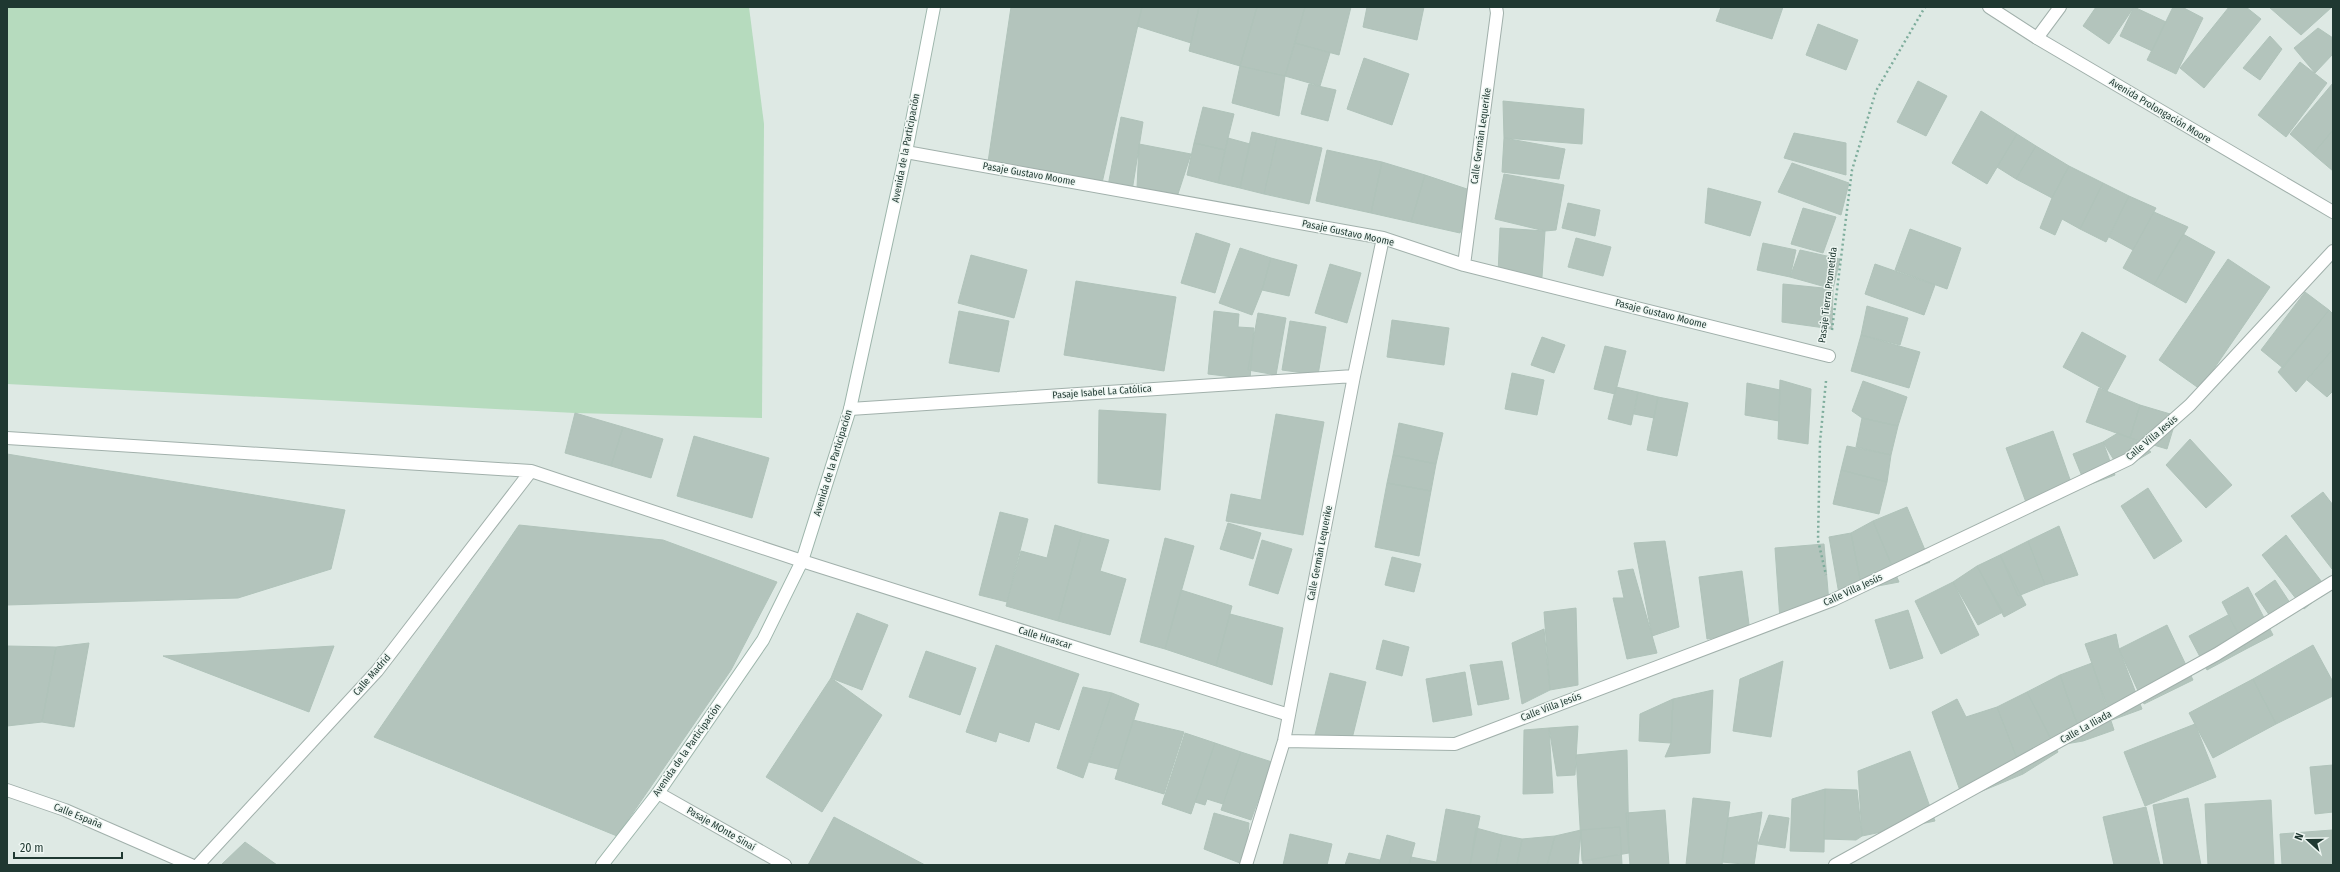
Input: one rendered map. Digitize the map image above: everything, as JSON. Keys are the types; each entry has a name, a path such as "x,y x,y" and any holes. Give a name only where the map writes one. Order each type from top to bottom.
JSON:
{"street":[{"name":"Avenida de la Participación","path":"602,865 658,793 763,640 802,561 850,408 906,152 934,7"},
{"name":"Calle Germán Lequerike","path":"1464,265 1497,14 1496,7"},
{"name":"Avenida Prolongación Moore","path":"1989,7 2037,38 2333,212"},
{"path":"2037,38 2060,7"},
{"name":"Pasaje Gustavo Moome","path":"906,152 1383,238 1464,265 1829,356"},
{"name":"Calle Germán Lequerike","path":"1246,865 1284,741 1354,376 1383,238"},
{"name":"Calle Villa Jesús","path":"1284,741 1455,744 1833,600 2129,459 2190,405 2333,250"},
{"name":"Pasaje Isabel La Católica","path":"850,408 1354,376"},
{"name":"Calle Huascar","path":"7,438 531,471 802,561 1289,715"},
{"name":"Calle Madrid","path":"198,865 377,671 531,471"},
{"name":"Calle La Iliada","path":"1835,865 2218,654 2333,582"},
{"name":"Calle España","path":"7,790 65,810 191,865"},
{"name":"Pasaje MOnte Sinaí","path":"658,793 785,865"}],"path":[{"name":"Pasaje Tierra Prometida","path":"1833,600 1818,540 1820,442 1852,170 1876,91 1925,7"}],"green space":[{"path":"7,7 749,7 764,124 762,418 575,413 7,384"}],"building":[{"path":"1011,7 1142,7 1102,183 988,162"},
{"path":"1142,7 1199,7 1191,43 1137,26"},
{"path":"1199,7 1257,7 1240,66 1189,51"},
{"path":"1257,7 1305,7 1285,76 1240,66"},
{"path":"1305,7 1351,7 1339,55 1295,43"},
{"path":"1367,7 1424,7 1417,40 1363,27"},
{"path":"1721,7 1783,7 1772,39 1716,21"},
{"path":"2096,7 2134,7 2109,44 2083,26"},
{"path":"2134,7 2166,22 2152,51 2120,36"},
{"path":"2173,7 2182,7 2203,18 2176,74 2147,60"},
{"path":"2229,7 2246,7 2261,19 2204,88 2180,68"},
{"path":"2269,7 2332,7 2301,35"},
{"path":"1818,24 1858,40 1846,70 1806,55"},
{"path":"2318,28 2333,38 2333,54 2315,73 2294,48"},
{"path":"2270,36 2282,49 2260,80 2243,68"},
{"path":"1295,43 1330,53 1320,86 1285,76"},
{"path":"1364,58 1409,74 1392,125 1347,109"},
{"path":"2300,62 2327,83 2286,137 2258,115"},
{"path":"1240,66 1285,76 1279,116 1232,103"},
{"path":"1918,81 1947,96 1926,136 1897,122"},
{"path":"2333,83 2333,130 2313,154 2290,134"},
{"path":"1309,84 1336,90 1328,121 1301,114"},
{"path":"1503,101 1584,109 1582,144 1504,138"},
{"path":"1203,107 1234,114 1225,150 1194,143"},
{"path":"1981,111 2017,134 1987,184 1952,163"},
{"path":"1121,117 1143,122 1132,191 1108,186"},
{"path":"2333,130 2333,171 2313,154"},
{"path":"1252,132 1277,138 1264,194 1240,188"},
{"path":"1794,133 1846,143 1846,175 1784,158"},
{"path":"2017,134 2036,146 2016,179 1997,167"},
{"path":"1228,138 1250,144 1240,188 1218,183"},
{"path":"1277,138 1322,148 1309,204 1264,194"},
{"path":"1504,138 1565,149 1559,179 1502,172"},
{"path":"1194,143 1225,150 1218,183 1187,175"},
{"path":"1139,144 1191,154 1177,197 1137,188"},
{"path":"2036,146 2069,166 2052,198 2016,179"},
{"path":"1327,150 1382,162 1371,213 1316,201"},
{"path":"1382,162 1425,175 1411,222 1371,213"},
{"path":"1792,163 1849,183 1841,215 1778,192"},
{"path":"2069,166 2103,183 2080,229 2062,219 2055,235 2040,228 2052,198"},
{"path":"1504,174 1564,185 1556,230 1545,231 1495,219"},
{"path":"1425,175 1473,191 1460,233 1411,222"},
{"path":"2103,183 2129,196 2106,242 2080,229"},
{"path":"1708,188 1761,202 1750,236 1705,223"},
{"path":"2129,196 2156,208 2133,250 2109,237"},
{"path":"1568,203 1600,210 1595,236 1562,228"},
{"path":"1803,208 1836,217 1823,253 1791,244"},
{"path":"2154,212 2188,227 2154,285 2123,268"},
{"path":"1500,228 1545,231 1542,277 1498,274"},
{"path":"1910,229 1961,248 1947,289 1895,270"},
{"path":"1196,233 1230,244 1215,293 1181,283"},
{"path":"2183,234 2215,252 2186,303 2154,285"},
{"path":"1576,238 1611,247 1603,276 1568,267"},
{"path":"1763,243 1796,250 1790,277 1757,270"},
{"path":"1240,248 1271,258 1262,290 1252,315 1219,303"},
{"path":"1800,250 1840,259 1833,289 1790,277"},
{"path":"971,255 1027,270 1014,318 958,303"},
{"path":"1271,258 1297,265 1289,296 1262,290"},
{"path":"2228,259 2270,287 2200,389 2159,360"},
{"path":"1330,264 1361,273 1347,323 1315,313"},
{"path":"1875,264 1935,285 1924,315 1865,294"},
{"path":"1076,281 1176,297 1164,371 1064,355"},
{"path":"1783,284 1833,289 1832,329 1782,322"},
{"path":"2305,292 2329,310 2283,368 2261,350"},
{"path":"1867,306 1908,318 1900,345 1861,335"},
{"path":"2329,310 2333,314 2333,349 2296,392 2278,372"},
{"path":"959,311 1009,321 999,372 949,363"},
{"path":"1214,311 1239,314 1238,327 1254,328 1250,379 1208,374"},
{"path":"1258,313 1286,318 1276,375 1248,370"},
{"path":"1392,320 1449,328 1444,365 1387,357"},
{"path":"1290,321 1326,327 1318,375 1282,370"},
{"path":"2082,332 2126,356 2107,391 2063,367"},
{"path":"1861,335 1920,352 1909,388 1851,371"},
{"path":"1542,337 1565,345 1554,373 1531,365"},
{"path":"1605,346 1626,351 1615,394 1594,389"},
{"path":"2333,349 2333,391 2327,397 2307,380"},
{"path":"1512,373 1544,380 1537,415 1505,409"},
{"path":"1780,380 1811,389 1808,444 1778,439"},
{"path":"1863,381 1907,397 1898,426 1862,418 1852,411"},
{"path":"1747,383 1780,390 1779,421 1745,415"},
{"path":"1616,387 1638,392 1631,425 1608,419"},
{"path":"2099,388 2140,405 2130,438 2086,422"},
{"path":"1638,392 1658,397 1654,418 1634,414"},
{"path":"1658,397 1688,403 1677,456 1647,450"},
{"path":"2140,405 2177,416 2167,449 2130,438"},
{"path":"1099,410 1166,414 1160,490 1098,483"},
{"path":"575,413 623,427 611,466 565,453"},
{"path":"1276,414 1324,422 1303,535 1226,521 1231,494 1261,500"},
{"path":"1862,418 1898,426 1891,455 1856,447"},
{"path":"1399,423 1443,433 1436,464 1393,455"},
{"path":"623,427 663,439 651,478 611,466"},
{"path":"2053,431 2073,488 2027,505 2006,448"},
{"path":"2118,433 2136,440 2151,452 2120,470 2103,442"},
{"path":"694,436 769,458 752,518 677,496"},
{"path":"2190,439 2232,485 2206,508 2166,465"},
{"path":"2103,442 2115,475 2086,486 2073,454"},
{"path":"1847,446 1891,455 1887,482 1841,470"},
{"path":"7,454 345,510 331,569 238,598 7,605"},
{"path":"1393,455 1436,464 1431,491 1387,483"},
{"path":"1841,470 1887,482 1879,514 1833,504"},
{"path":"1387,483 1431,491 1419,556 1375,547"},
{"path":"2148,488 2182,541 2154,559 2121,506"},
{"path":"2323,492 2333,505 2332,569 2291,516"},
{"path":"1907,507 1930,562 1896,576 1873,521"},
{"path":"1000,512 1028,519 1007,602 979,595"},
{"path":"1873,521 1899,582 1862,589 1851,533"},
{"path":"1228,523 1261,533 1253,559 1220,549"},
{"path":"519,525 663,540 777,582 731,670 617,836 374,737"},
{"path":"1055,525 1082,533 1058,621 1006,606 1021,551 1047,558"},
{"path":"2059,526 2078,575 2045,585 2028,541"},
{"path":"1082,533 1109,540 1100,571 1126,579 1110,635 1058,621"},
{"path":"1851,533 1862,589 1839,594 1829,537"},
{"path":"2286,535 2328,590 2304,609 2262,555"},
{"path":"1165,538 1194,546 1165,649 1140,642"},
{"path":"1262,540 1292,549 1278,594 1249,585"},
{"path":"1665,541 1679,627 1652,636 1634,543"},
{"path":"2028,541 2045,585 2018,596 2000,555"},
{"path":"1824,544 1829,603 1780,620 1775,548"},
{"path":"2000,555 2026,605 2004,617 1977,566"},
{"path":"1392,557 1421,564 1414,592 1385,585"},
{"path":"1977,566 2003,612 1978,625 1953,582"},
{"path":"1633,569 1657,653 1627,659 1613,598 1624,598 1618,571"},
{"path":"1742,571 1750,632 1707,639 1699,577"},
{"path":"2275,580 2296,612 2276,625 2255,594"},
{"path":"1953,582 1979,635 1941,654 1915,601"},
{"path":"2248,587 2273,635 2246,649 2222,602"},
{"path":"1181,590 1232,606 1216,666 1165,649"},
{"path":"1576,608 1578,685 1550,690 1544,612"},
{"path":"1908,610 1923,658 1890,669 1875,620"},
{"path":"857,613 888,625 862,690 831,678"},
{"path":"1230,614 1283,628 1272,685 1216,666"},
{"path":"2228,615 2246,649 2207,670 2189,636"},
{"path":"2167,625 2193,680 2144,704 2119,649"},
{"path":"1544,629 1550,690 1522,704 1512,643"},
{"path":"2116,634 2119,649 2142,709 2112,720 2085,644"},
{"path":"1383,640 1409,647 1402,676 1376,669"},
{"path":"89,643 74,727 42,722 56,647"},
{"path":"996,645 1079,674 1059,730 1035,722 1029,742 999,732 996,742 966,732"},
{"path":"2313,645 2333,682 2333,696 2276,724 2253,679"},
{"path":"7,646 56,647 42,722 7,726"},
{"path":"334,646 309,712 163,656"},
{"path":"926,651 976,668 960,715 909,697"},
{"path":"1502,661 1509,699 1478,705 1470,665"},
{"path":"1783,661 1771,737 1733,731 1740,679"},
{"path":"2092,663 2114,730 2083,741 2060,675"},
{"path":"1465,672 1472,715 1433,722 1426,679"},
{"path":"1330,673 1366,682 1350,747 1314,739"},
{"path":"2060,675 2083,741 2054,746 2027,692"},
{"path":"831,678 882,715 822,812 766,777"},
{"path":"2253,679 2276,724 2213,758 2189,713"},
{"path":"1083,687 1112,693 1083,778 1057,768"},
{"path":"1713,690 1710,753 1665,757 1671,743 1673,699"},
{"path":"2027,692 2058,752 2023,774 1997,707"},
{"path":"1112,693 1139,704 1118,769 1089,762"},
{"path":"1673,699 1671,743 1639,741 1640,714"},
{"path":"1957,699 1966,717 1997,707 2023,774 1963,799 1932,712"},
{"path":"1133,720 1184,732 1164,794 1115,779"},
{"path":"2195,724 2216,777 2145,806 2124,752"},
{"path":"1578,726 1575,775 1557,776 1549,728"},
{"path":"1549,728 1553,793 1523,794 1524,730"},
{"path":"1185,733 1215,743 1191,814 1162,804"},
{"path":"1215,743 1241,752 1223,804 1207,799 1205,805 1195,802"},
{"path":"1627,750 1629,853 1582,861 1576,755"},
{"path":"1910,751 1935,821 1862,836 1858,771"},
{"path":"1241,752 1272,762 1251,820 1221,810"},
{"path":"2333,765 2333,812 2315,814 2310,767"},
{"path":"1825,789 1824,852 1790,851 1792,799"},
{"path":"1825,789 1857,790 1862,836 1856,840 1824,839"},
{"path":"1693,798 1730,802 1722,865 1686,865"},
{"path":"2188,798 2201,865 2164,865 2153,805"},
{"path":"2271,800 2274,865 2208,865 2205,804"},
{"path":"2146,807 2160,865 2114,865 2103,817"},
{"path":"1446,809 1480,816 1470,865 1436,865"},
{"path":"1665,810 1669,865 1630,865 1626,813"},
{"path":"1762,812 1754,865 1722,862 1728,818"},
{"path":"1214,813 1249,823 1245,865 1204,849"},
{"path":"1769,815 1789,818 1785,848 1758,844"},
{"path":"834,817 925,865 808,865"},
{"path":"1620,827 1622,865 1583,865 1581,830"},
{"path":"1476,828 1502,835 1496,865 1470,865"},
{"path":"1581,830 1578,865 1547,865 1555,836"},
{"path":"2332,830 2333,865 2282,865 2280,834"},
{"path":"1290,834 1332,844 1327,865 1283,865"},
{"path":"1387,835 1415,843 1409,865 1379,865"},
{"path":"1502,835 1522,839 1517,865 1496,865"},
{"path":"1555,836 1547,865 1517,865 1522,839"},
{"path":"245,842 277,865 221,865"},
{"path":"1349,853 1380,860 1379,865 1345,865"},
{"path":"1411,857 1436,862 1436,865 1409,865"}]}
